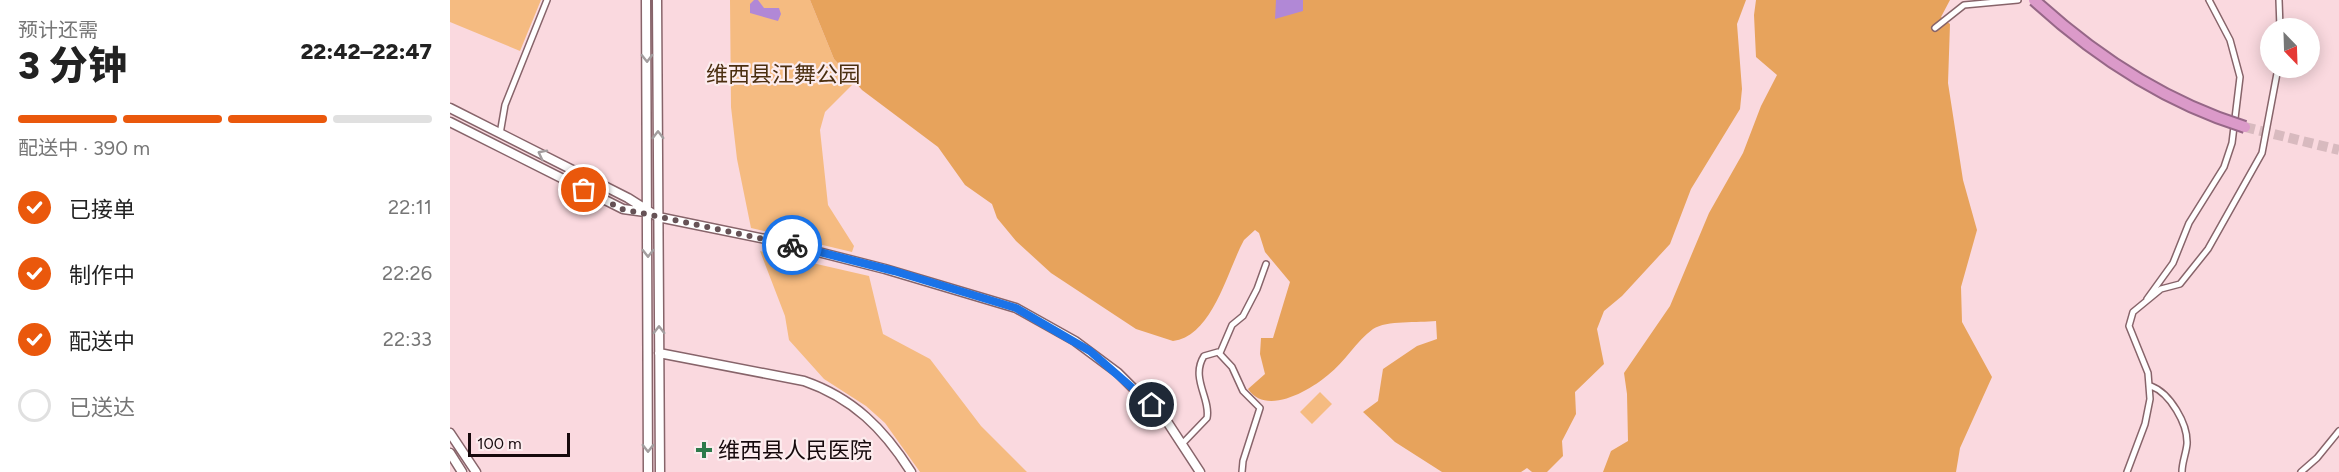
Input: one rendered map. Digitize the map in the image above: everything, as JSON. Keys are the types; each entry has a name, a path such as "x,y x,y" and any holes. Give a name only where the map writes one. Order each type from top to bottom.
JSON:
{"highway":[{"path":"2034,0 2081,41 2123,70 2190,105 2245,127"}],"main road":[{"path":"646,0 648,472"},
{"path":"657,0 660,472"},
{"path":"450,108 628,198 648,213"},
{"path":"450,122 622,209 775,241 858,262 1016,308 1065,335 1111,367 1152,405 1183,444 1200,472"},
{"path":"659,352 804,381 827,390 851,404 878,426 911,472"},
{"path":"450,433 476,472"},
{"path":"450,453 462,472"}],"street":[{"path":"500,134 508,99 547,0"},
{"path":"1935,28 1964,5 2018,0"},
{"path":"2141,307 2173,263 2189,223 2224,167 2232,143 2240,77 2230,40 2210,0"},
{"path":"2279,0 2280,18"},
{"path":"2127,472 2148,411 2151,386 2129,326 2133,312 2161,289 2180,284 2208,249 2262,153 2276,78"},
{"path":"1220,353 1232,325 1243,316 1266,264"},
{"path":"1183,444 1207,418 1207,407 1200,386 1201,361 1213,352 1220,353 1232,367 1243,391 1260,408 1243,461 1242,472"},
{"path":"2151,386 2169,401 2183,427 2187,443 2182,472"},
{"path":"2301,472 2317,458 2339,431"}],"green space":[{"path":"450,0 541,0 520,51 450,22"},
{"name":"维西县江舞公园","path":"730,0 810,0 834,59 854,83 825,112 820,130 828,205 854,246 852,252 751,228 737,159 731,107"},
{"path":"760,251 869,276 883,334 930,359 981,426 1027,472 920,472 885,423 866,406 824,379 789,340 785,316"},
{"path":"1320,392 1332,404 1312,424 1300,412"}],"shaded area":[{"path":"758,0 764,8 779,8 781,14 778,21 750,13 750,4"},
{"path":"810,0 1746,0 1737,24 1742,89 1740,109 1691,189 1670,244 1622,296 1604,311 1597,329 1604,364 1575,392 1576,414 1562,441 1563,456 1547,472 1532,472 1527,468 1521,472 1442,472 1395,442 1363,412 1378,401 1383,369 1417,346 1437,339 1436,321 1379,326 1361,339 1334,370 1310,388 1276,401 1256,397 1248,389 1265,374 1260,354 1261,338 1273,338 1290,282 1265,252 1259,233 1255,230 1244,240 1217,300 1199,327 1187,336 1173,341 1136,329 1051,273 1016,241 997,218 992,204 965,185 938,147 862,90 834,59"},
{"path":"1276,0 1303,0 1303,11 1275,19"},
{"path":"1756,0 1950,0 1941,17 1950,24 1948,83 1963,180 1977,230 1961,287 1962,322 1992,377 1960,448 1956,472 1603,472 1611,451 1628,441 1624,373 1670,306 1709,213 1743,153 1761,106 1777,75 1756,57 1754,15"}],"tunnel":[{"path":"2245,127 2339,150"}],"way so far":[{"path":"584,190 622,209 648,213 669,221 792,245"}],"place":[{"name":"维西县人民医院","path":"704,450"}],"route":[{"path":"792,245 894,271 1016,308 1090,351 1118,373 1152,405"}]}
